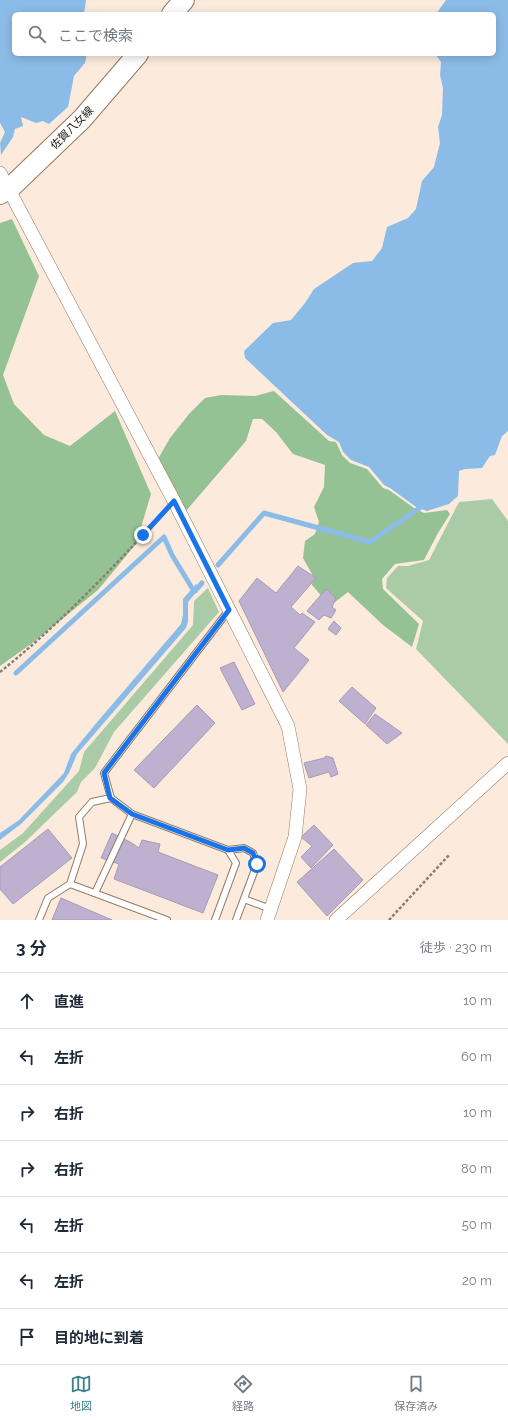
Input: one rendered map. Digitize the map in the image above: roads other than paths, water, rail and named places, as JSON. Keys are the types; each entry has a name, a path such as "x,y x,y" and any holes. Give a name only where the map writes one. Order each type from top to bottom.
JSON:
{"main road":[{"path":"174,12 184,0"},
{"name":"佐賀八女線","path":"3,186 82,119 136,56"}],"street":[{"path":"3,186 174,501 288,726 300,789 295,838 269,914"},
{"path":"336,920 508,763"}],"lane":[{"path":"229,610 104,773 110,798 132,814 228,850 244,848 253,853 257,864 236,920"},
{"path":"39,920 48,898 70,884 83,844 79,817 92,802 110,798"},
{"path":"95,893 132,814"},
{"path":"215,920 236,863 228,850"},
{"path":"70,884 168,920"},
{"path":"244,899 269,914"}],"water":[{"path":"0,0 86,0 84,12 12,12 12,56 87,56 85,63 74,76 68,107 49,124 43,121 36,123 21,117 23,126 15,129 13,137 1,155 0,143 5,132 0,123"},
{"path":"446,0 508,0 508,431 502,436 495,455 490,456 482,468 465,469 459,471 458,496 449,504 427,511 416,507 384,485 369,467 351,460 343,452 339,442 327,435 245,358 244,351 273,323 291,320 314,289 353,263 372,261 382,248 387,227 408,218 416,209 422,181 434,167 440,143 438,127 442,115 443,88 440,75 441,62 437,56 496,56 496,12 437,12"},
{"path":"196,584 200,588 188,602 188,622 186,628 77,754 69,773 63,782 21,824 0,840 0,833 19,820 64,773 71,754 181,624 183,615 183,599"}],"waterway":[{"path":"218,565 264,513 370,542 421,507"},
{"path":"16,673 164,537 172,555 192,588"},
{"path":"195,591 202,583"}]}
